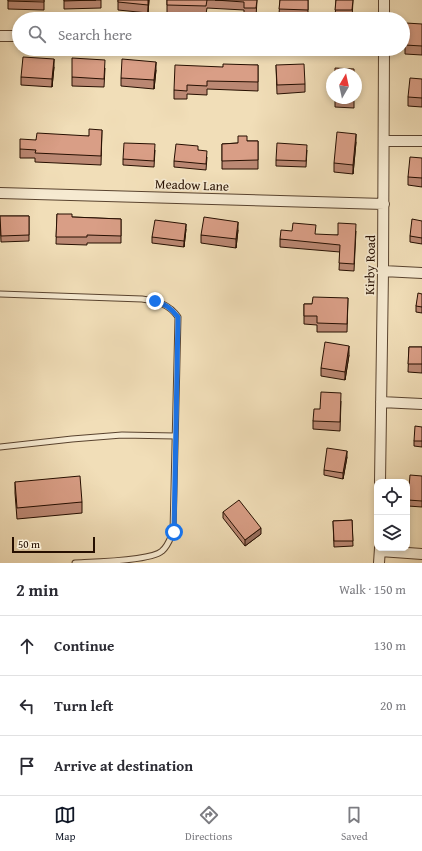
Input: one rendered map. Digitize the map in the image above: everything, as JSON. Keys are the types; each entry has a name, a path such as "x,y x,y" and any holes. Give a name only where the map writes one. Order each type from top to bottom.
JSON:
{"street":[{"path":"384,0 384,12"},
{"path":"0,36 12,36"},
{"name":"Kirby Road","path":"380,479 384,204 383,56"},
{"path":"384,141 422,141"},
{"name":"Meadow Lane","path":"0,193 384,204"},
{"path":"383,271 422,273"},
{"path":"381,402 422,404"},
{"path":"380,551 380,563"},
{"path":"397,551 422,554"}],"lane":[{"path":"0,294 142,299 163,304 172,309 178,317 174,532 168,545 161,552 145,557 74,563"},
{"path":"0,447 122,435 175,436"}],"building":[{"path":"44,0 44,2 8,1"},
{"path":"64,0 96,0 64,1"},
{"path":"118,0 148,0 148,5 118,2"},
{"path":"167,0 207,0 206,6 167,5"},
{"path":"215,0 257,0 256,8 244,8 244,2"},
{"path":"280,0 308,0 308,10 279,9"},
{"path":"336,0 353,0 352,10 335,10"},
{"path":"410,23 422,24 422,46 410,45"},
{"path":"23,57 54,59 52,79 21,77"},
{"path":"72,58 105,60 104,79 72,77"},
{"path":"122,59 156,62 154,80 121,78"},
{"path":"223,64 258,65 258,82 207,81 207,86 187,85 187,91 174,90 175,65 223,67"},
{"path":"304,64 305,84 277,85 276,65"},
{"path":"410,78 422,79 422,98 408,97"},
{"path":"89,129 102,130 101,156 35,153 36,150 20,149 20,139 36,140 37,133 89,136"},
{"path":"337,132 356,134 353,165 334,163"},
{"path":"238,136 247,136 247,141 258,141 258,160 222,161 222,144 238,143"},
{"path":"124,143 155,144 154,161 123,159"},
{"path":"277,143 307,145 306,161 276,160"},
{"path":"176,144 198,146 198,150 207,151 206,164 174,161"},
{"path":"410,157 422,158 422,178 408,177"},
{"path":"57,214 72,214 72,217 121,219 121,236 87,235 87,237 56,237"},
{"path":"0,216 29,216 29,235 1,236"},
{"path":"204,217 238,222 236,239 201,235"},
{"path":"412,219 422,221 422,238 410,236"},
{"path":"155,220 186,224 184,241 152,237"},
{"path":"293,223 316,225 315,234 338,235 338,223 356,224 354,264 339,263 340,245 280,239 281,230 292,231"},
{"path":"418,293 422,294 422,307 416,306"},
{"path":"313,297 348,298 347,324 317,323 317,316 304,316 304,304 312,304"},
{"path":"325,342 349,346 345,372 321,368"},
{"path":"409,347 422,347 422,364 408,364"},
{"path":"321,392 341,393 340,422 313,421 314,409 320,409"},
{"path":"415,426 422,427 422,441 414,441"},
{"path":"327,448 347,451 343,473 324,470"},
{"path":"410,475 422,476 422,501 410,500"},
{"path":"80,476 82,502 17,508 15,482"},
{"path":"239,500 261,528 245,540 223,512"},
{"path":"352,520 353,541 334,541 333,521"}],"route":[{"path":"155,301 172,309 178,317 174,532"}]}
